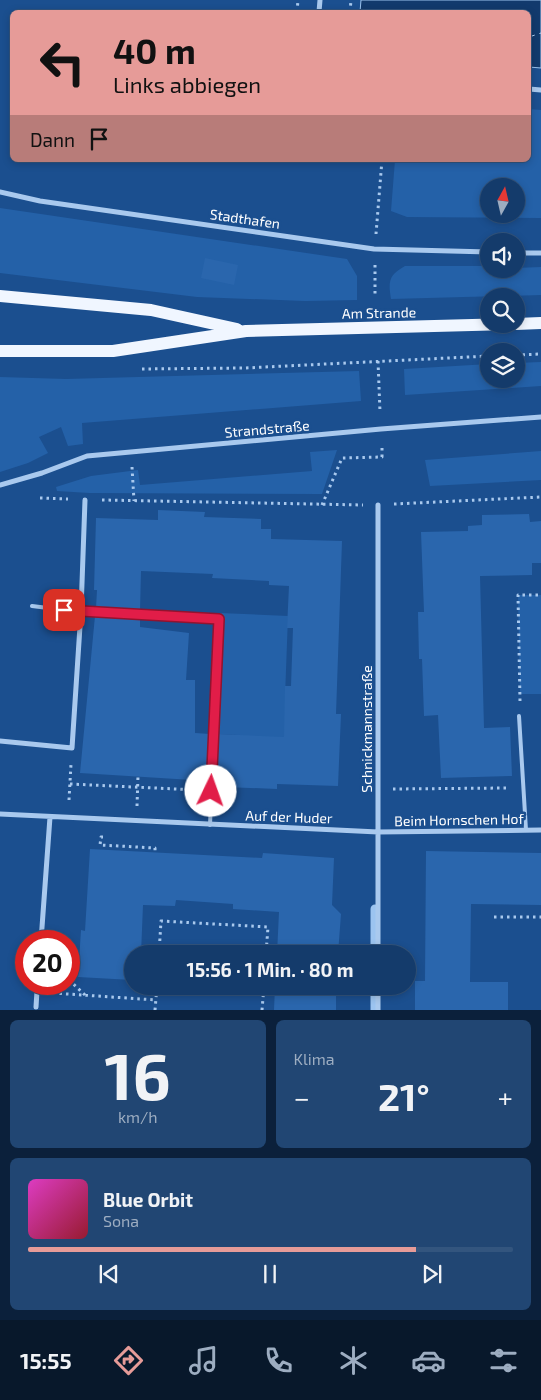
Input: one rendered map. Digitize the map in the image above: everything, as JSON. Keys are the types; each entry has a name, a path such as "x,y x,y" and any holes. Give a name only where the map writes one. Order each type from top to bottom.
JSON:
{"main road":[{"name":"Am Strande","path":"0,296 151,310 246,330"},
{"name":"Am Strande","path":"525,324 541,323"},
{"name":"Am Strande","path":"0,351 113,351 246,330 480,325"}],"street":[{"name":"Stadthafen","path":"0,192 40,201 374,249 480,252"},
{"path":"525,253 541,253"},
{"name":"Strandstraße","path":"0,485 42,473 87,456 541,416"},
{"path":"0,741 72,748 85,500"},
{"name":"Schnickmannstraße","path":"378,505 378,945"},
{"name":"Auf der Huder","path":"0,814 378,832"},
{"path":"42,930 50,817"},
{"name":"Beim Hornschen Hof","path":"378,832 541,830"},
{"path":"36,1007 37,995"},
{"path":"378,995 378,1010"}],"lane":[{"path":"32,606 80,611 219,619 210,824"},
{"path":"518,716 526,830"}],"path":[{"path":"375,297 374,249 382,162"},
{"path":"525,355 541,354"},
{"path":"245,368 480,356"},
{"path":"322,505 342,458 382,457 378,361"},
{"path":"132,453 134,501"},
{"path":"40,498 378,505 541,497"},
{"path":"518,716 520,694 518,595 541,595"},
{"path":"71,764 70,784 211,791"},
{"path":"137,805 138,776"},
{"path":"378,789 522,788"},
{"path":"110,837 101,837 100,845 155,848 155,853"},
{"path":"494,917 541,917"},
{"path":"160,945 161,921 268,927 267,945"},
{"path":"80,990 86,995"},
{"path":"80,995 156,1000"},
{"path":"155,1010 156,995"},
{"path":"262,1010 263,995"}],"shaded area":[{"path":"361,0 541,0 541,68 531,67 531,10 360,10"},
{"path":"531,109 541,110 541,218 525,218 525,178 480,178 480,218 407,217 391,211 395,162 531,162"},
{"path":"0,208 347,259 357,276 357,300 305,301 197,297 0,273"},
{"path":"405,266 480,266 480,278 525,278 525,268 541,267 541,295 525,295 525,288 480,288 480,297 391,299 390,283 396,272"},
{"path":"541,362 541,386 525,387 525,363"},
{"path":"480,365 480,388 511,388 405,395 404,369"},
{"path":"359,371 361,401 82,423 83,444 68,446 61,427 39,437 48,453 28,463 0,472 0,377 66,379"},
{"path":"337,450 322,494 89,493 57,491 56,487 91,476 138,470 140,485 312,471 310,452"},
{"path":"541,451 541,480 430,486 425,460"},
{"path":"518,595 541,595 541,694 520,694"},
{"path":"220,613 288,616 285,697 293,748 238,735 214,734"}],"building":[{"path":"205,258 238,265 234,285 201,278"},
{"path":"158,510 205,512 204,517 261,519 261,529 271,529 271,539 342,541 336,714 341,714 338,786 277,784 277,789 225,787 225,782 216,781 218,734 284,737 285,686 291,686 293,628 287,628 289,586 269,585 269,581 212,578 213,574 141,571 140,611 96,608 97,590 94,590 96,518 158,520"},
{"path":"529,514 530,522 541,521 541,563 532,563 532,575 480,576 484,728 510,727 512,776 441,778 438,715 424,716 422,659 419,659 418,612 424,612 421,532 468,531 468,526 482,525 482,515"},
{"path":"95,616 140,618 140,627 189,633 186,680 195,680 195,733 210,734 208,781 80,773"},
{"path":"90,849 262,858 263,853 334,858 332,905 341,914 339,945 277,945 279,912 233,909 233,904 176,900 175,906 143,905 141,945 124,945 124,980 80,977 81,930 85,931"},
{"path":"426,851 541,853 541,905 471,904 470,982 508,982 508,1010 415,1010 416,981 425,981"},
{"path":"275,995 336,995 336,1010 274,1010"}],"waterway":[{"path":"375,909 375,945"},
{"path":"375,995 375,1010"}],"ferry route":[{"path":"531,36 541,33"}],"route":[{"path":"64,610 219,619 211,791"}]}
